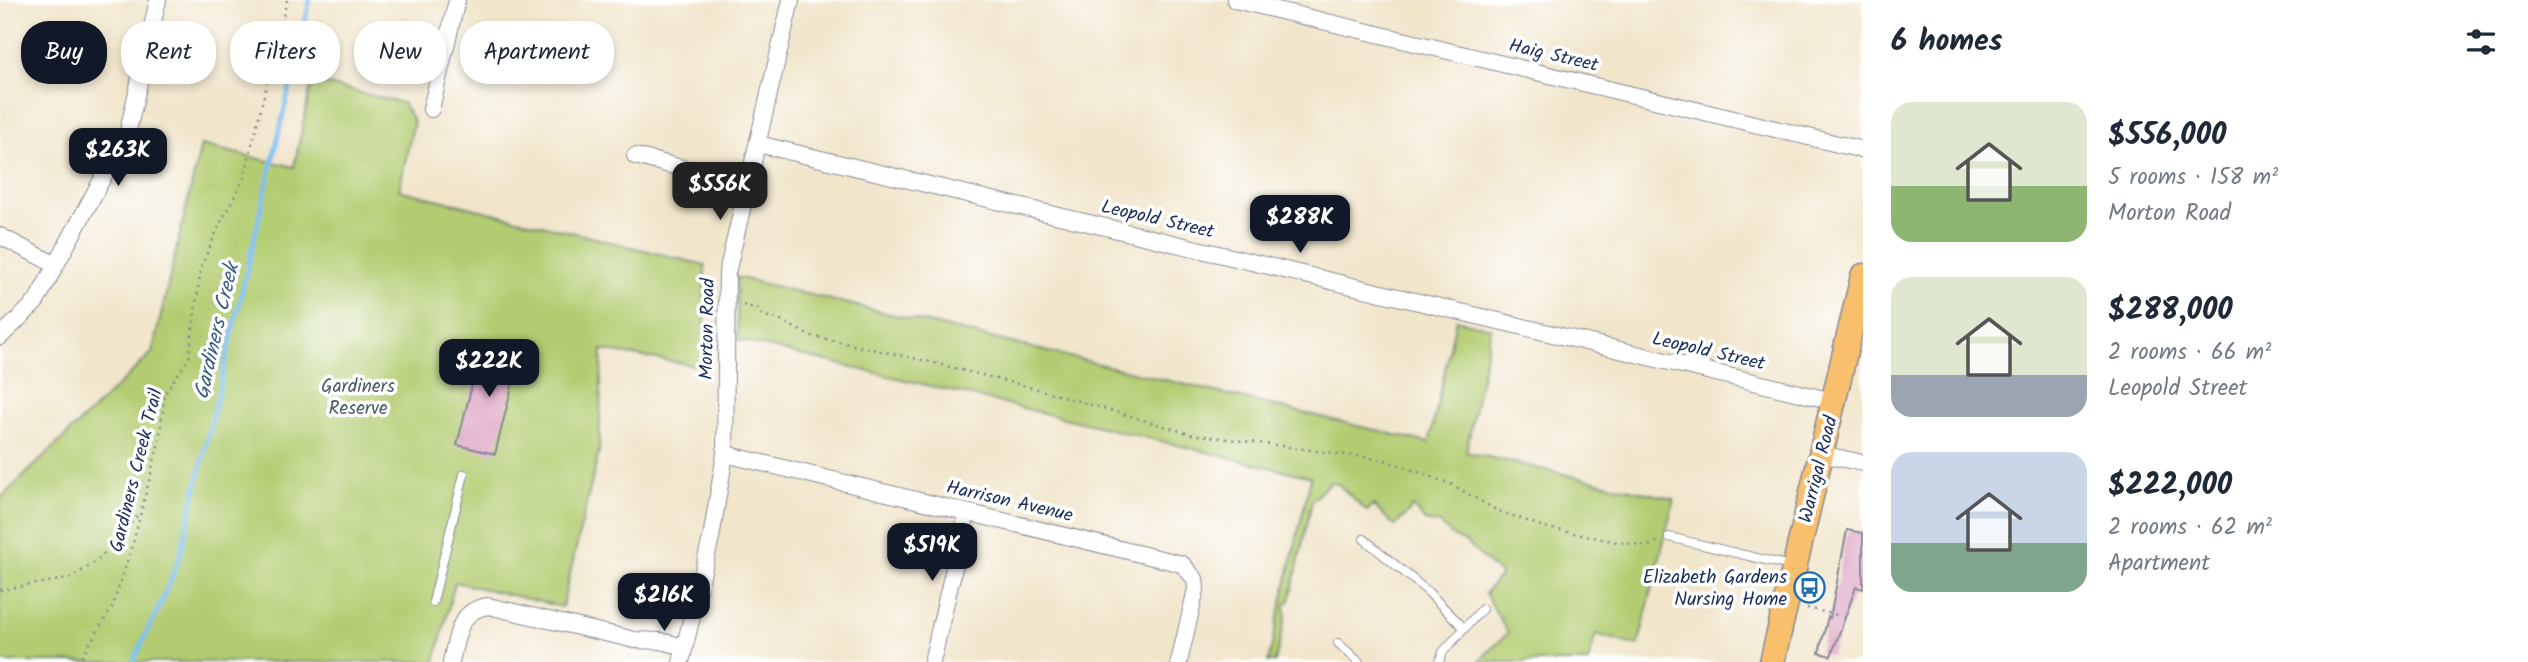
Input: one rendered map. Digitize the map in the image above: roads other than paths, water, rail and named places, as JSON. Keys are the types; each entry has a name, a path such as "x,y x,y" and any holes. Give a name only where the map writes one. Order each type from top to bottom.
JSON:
{"highway":[{"name":"Warrigal Road","path":"1772,662 1863,276"}],"street":[{"path":"0,337 36,302 128,131 158,0"},
{"path":"431,109 457,0"},
{"name":"Morton Road","path":"682,655 711,538 725,454 727,273 791,0"},
{"name":"Haig Street","path":"1235,0 1863,150"},
{"name":"Leopold Street","path":"758,144 1833,401"},
{"path":"635,156 748,185"},
{"path":"0,236 56,265"},
{"name":"Harrison Avenue","path":"725,454 1182,564 1192,573 1196,583 1179,662"},
{"path":"1821,454 1863,463"},
{"path":"932,662 967,512"},
{"path":"451,662 463,619 473,610 488,606 635,640 660,651 682,655"}],"lane":[{"path":"433,603 464,474"},
{"path":"1669,537 1794,567"},
{"path":"1364,539 1427,591 1464,628"},
{"path":"1439,662 1443,652 1482,609"},
{"path":"1338,643 1359,662"}],"waterway":[{"name":"Gardiners Creek","path":"133,662 180,556 310,0"}],"place":[{"name":"Elizabeth Gardens Nursing Home","path":"1810,587"}],"park label":[{"name":"Gardiners Reserve","path":"358,396"}]}
